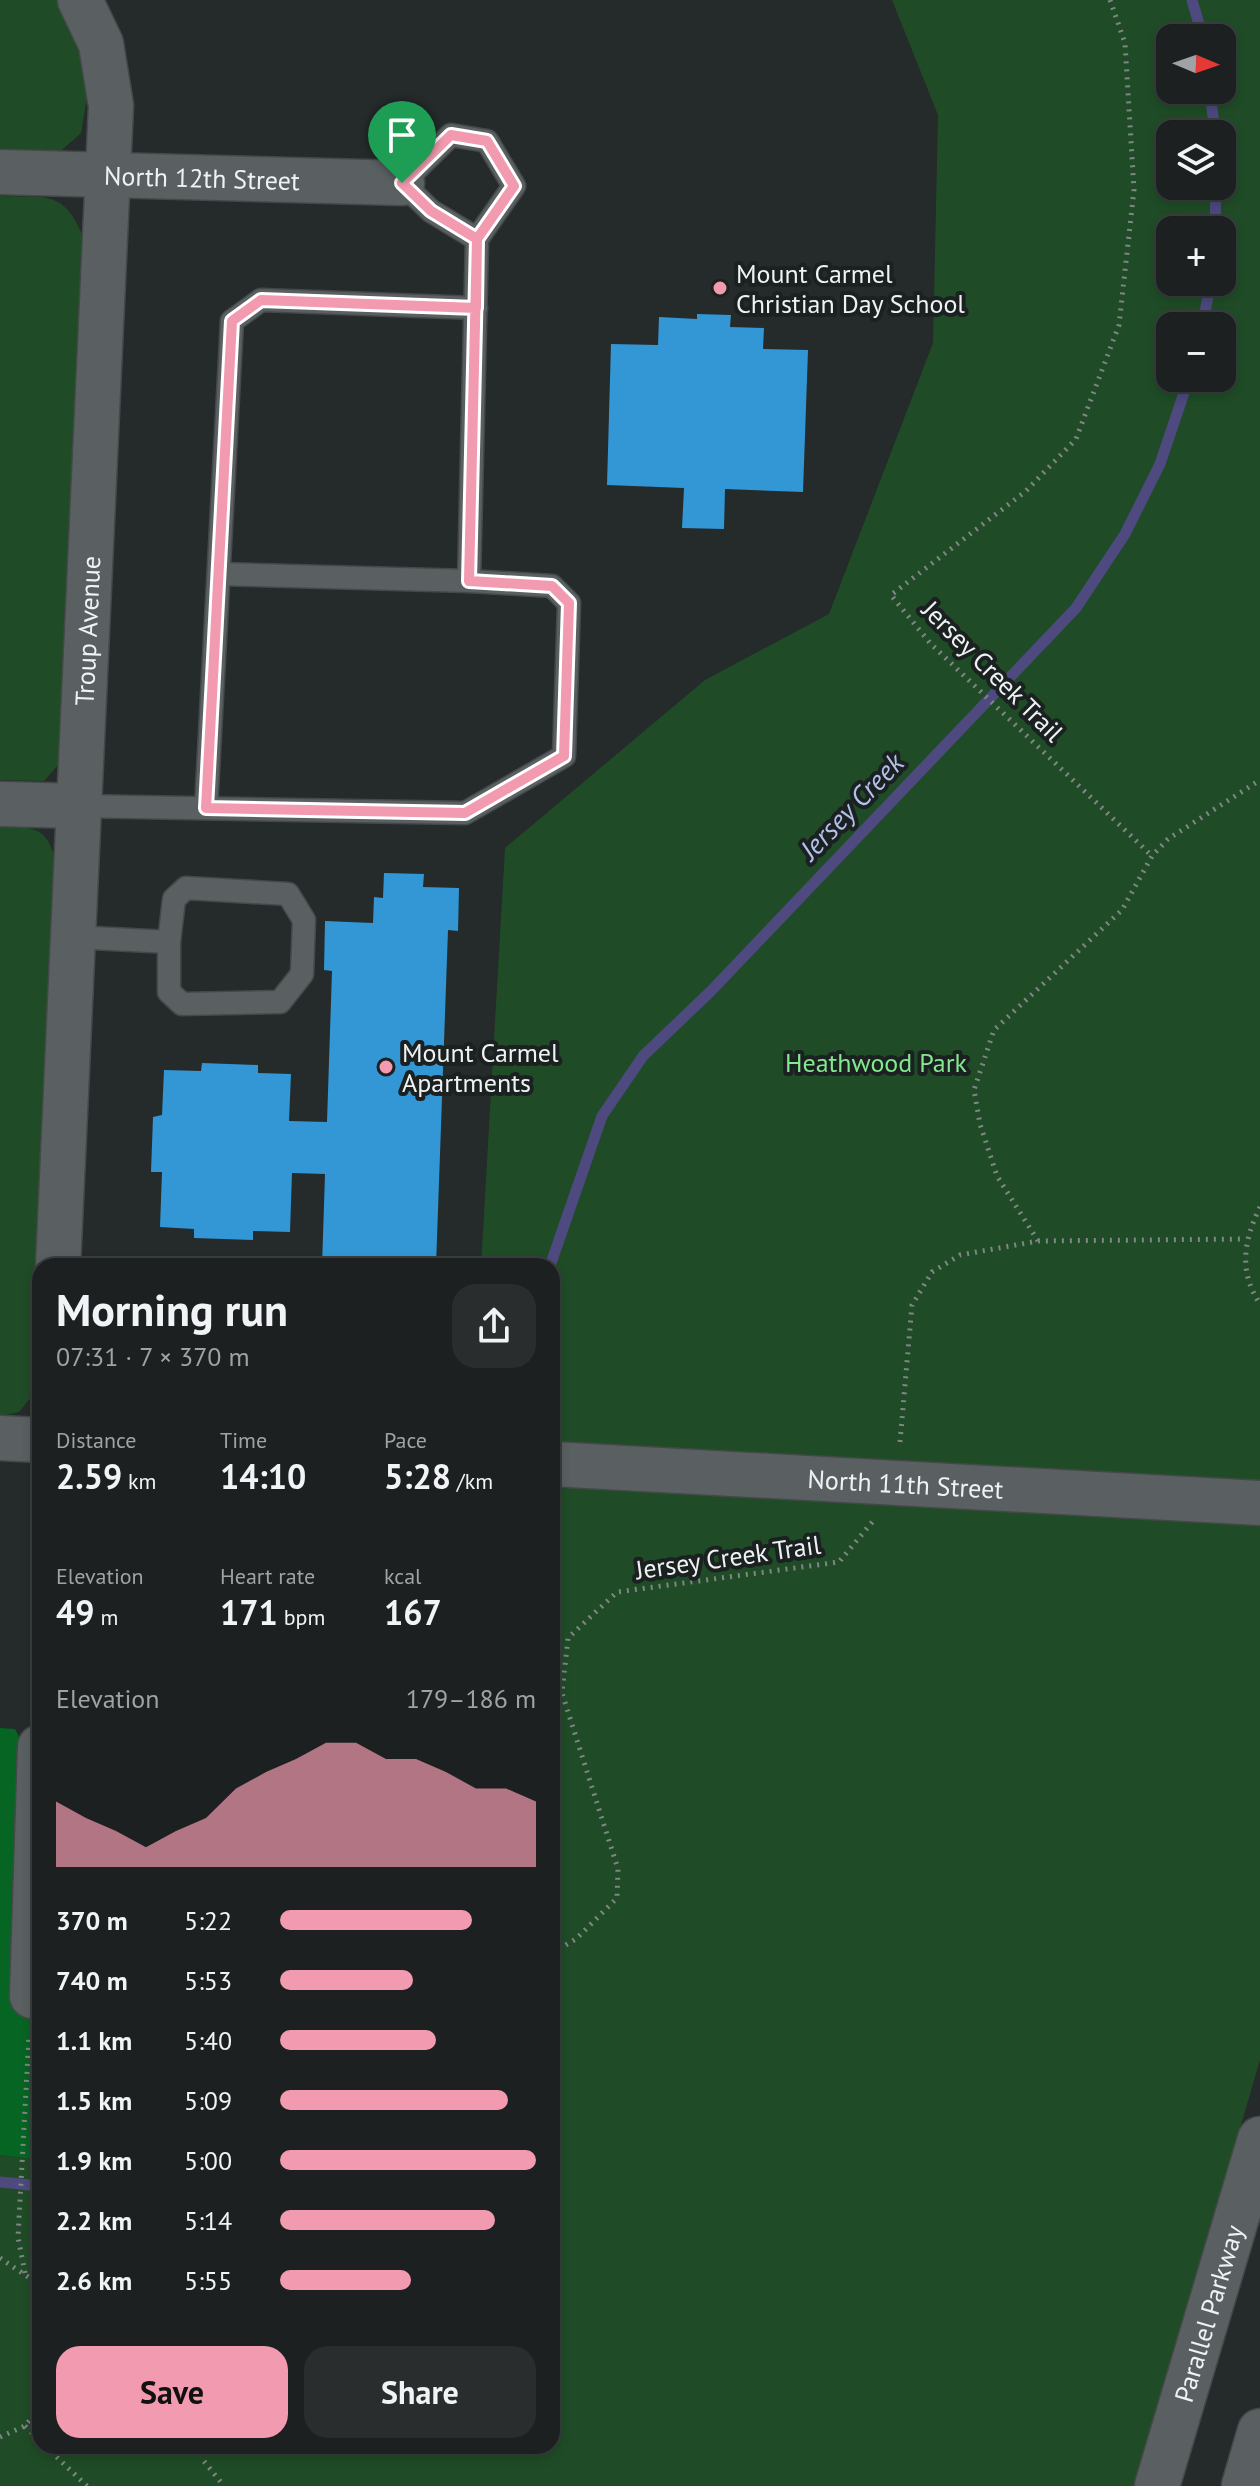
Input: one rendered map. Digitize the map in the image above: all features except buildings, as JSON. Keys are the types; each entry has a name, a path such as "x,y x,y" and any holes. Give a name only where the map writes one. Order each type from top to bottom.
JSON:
{"street":[{"name":"Troup Avenue","path":"58,1258 111,106 101,44 80,0"},
{"name":"North 12th Street","path":"0,172 402,183"},
{"path":"0,804 79,806"},
{"path":"0,1438 32,1440"},
{"name":"North 11th Street","path":"560,1464 897,1480 1260,1503"},
{"name":"Parallel Parkway","path":"1157,2486 1260,2139"},
{"path":"1244,2486 1260,2431"}],"lane":[{"path":"469,581 477,239 514,186 487,141 451,135 402,183 431,211 477,239"},
{"path":"206,808 232,321 261,300 476,308"},
{"path":"79,806 465,813 564,756 569,603 552,586 219,574"},
{"path":"186,888 288,894 304,920 302,974 280,1002 182,1004 169,992 169,942 174,899 186,888"},
{"path":"73,937 169,942"}],"path":[{"name":"Jersey Creek Trail","path":"1110,0 1125,43 1134,190 1119,325 1076,439 1026,491 891,595 930,643 1152,856"},
{"path":"1038,1241 997,1176 974,1090 994,1030 1122,910 1152,856 1202,815 1260,780"},
{"path":"1260,1207 1245,1239 1250,1288 1260,1304"},
{"name":"Jersey Creek Trail","path":"560,1948 576,1939 617,1898 618,1869 562,1693 568,1638 617,1592 839,1562 867,1531 897,1480 912,1305 932,1272 960,1255 1038,1241 1245,1239"},
{"path":"25,2273 18,2237 32,1996"},
{"path":"0,2258 32,2279"},
{"path":"0,2437 25,2426 32,2418"},
{"path":"25,2426 32,2433"},
{"path":"53,2454 87,2486"},
{"path":"202,2454 224,2486"}],"green space":[{"path":"0,0 57,0 77,39 88,91 81,133 62,150 0,150"},
{"name":"Heathwood Park","path":"892,0 1260,0 1260,2060 1135,2486 0,2486 0,2155 32,2159 32,2454 560,2454 560,1258 481,1258 505,848 705,680 829,614 933,343 938,115"},
{"path":"0,196 40,197 59,203 67,209 82,234 58,765 44,781 0,780"},
{"path":"0,827 37,831 48,841 56,862 38,1258 32,1258 32,1396 19,1412 0,1416"},
{"path":"0,1728 15,1729 32,1760 32,2159 0,2155"}],"waterway":[{"name":"Jersey Creek","path":"1192,0 1199,24"},
{"name":"Jersey Creek","path":"1212,104 1213,120"},
{"name":"Jersey Creek","path":"1215,216 1216,200"},
{"name":"Jersey Creek","path":"1205,312 1208,296"},
{"name":"Jersey Creek","path":"553,1258 602,1116 643,1056 711,991 1076,608 1125,534 1160,464 1184,392"},
{"name":"Jersey Creek","path":"0,2182 32,2185"}],"place":[{"name":"Mount Carmel Christian Day School","path":"720,288"},
{"name":"Mount Carmel Apartments","path":"386,1067"}],"route":[{"path":"402,183 431,211 477,239 476,308 261,300 232,321 206,808 465,813 564,756 569,603 552,586 469,581 477,239 514,186 487,141 451,135 402,183"}]}
